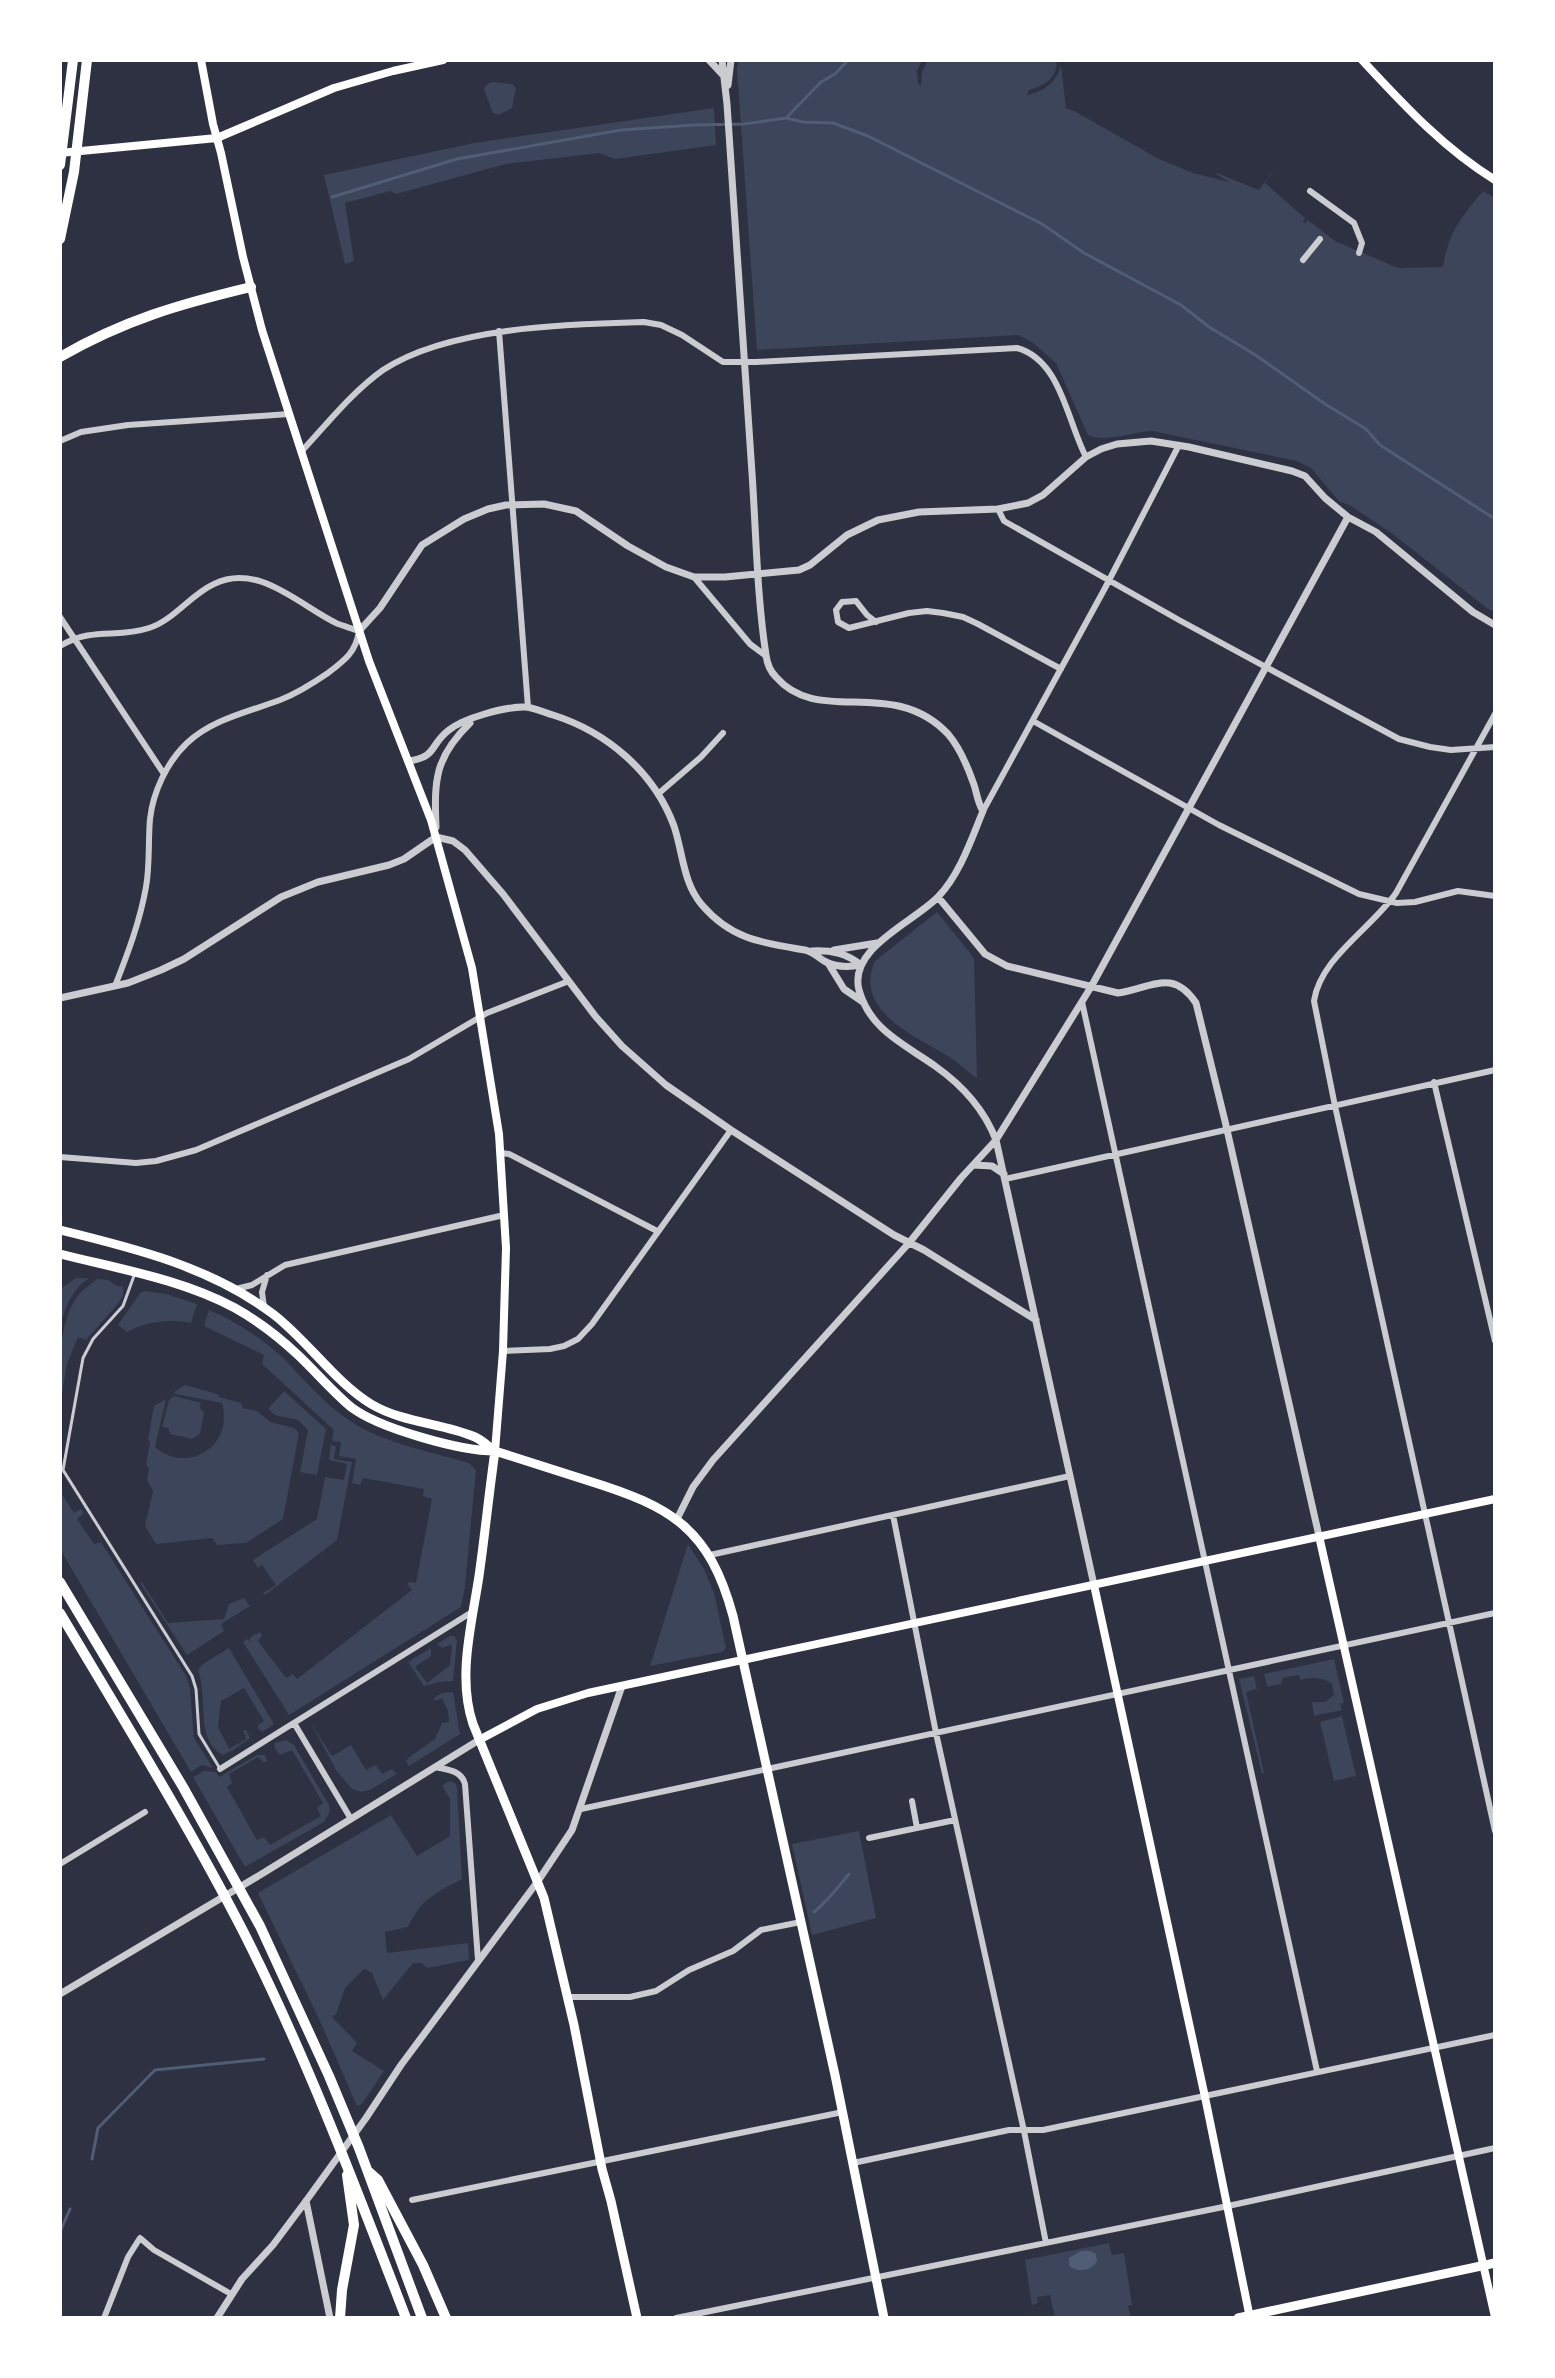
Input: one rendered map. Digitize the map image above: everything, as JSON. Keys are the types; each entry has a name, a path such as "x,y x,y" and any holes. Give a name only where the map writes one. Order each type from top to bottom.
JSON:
{"highway":[{"path":"60,165 73,60"},
{"path":"60,239 74,172 87,60"},
{"path":"60,357 102,334 147,315 251,287"},
{"path":"60,1582 235,1879 308,2026 359,2148 422,2318"},
{"path":"60,1613 220,1887 292,2034 406,2318"},
{"path":"340,2318 354,2225 347,2165"},
{"path":"366,2169 378,2180 423,2265 446,2318"}],"main road":[{"path":"201,60 207,98 262,330 359,631 436,837 469,954 481,1016 501,1153 506,1266 495,1451 473,1611 467,1689 470,1716 538,1881 567,1997 588,2106 603,2161 606,2189 637,2318"},
{"path":"60,153 217,138 334,88 443,60"},
{"path":"1362,60 1433,133 1495,180"},
{"path":"60,1230 179,1264 235,1289 298,1336 369,1403 395,1415 478,1438 495,1451"},
{"path":"60,1254 188,1287 218,1300 288,1346 343,1400 371,1420 475,1451 495,1451 634,1495 677,1519 710,1555 729,1602 743,1660 843,2112 884,2318"},
{"path":"479,1740 546,1706 622,1686 1495,1499"},
{"path":"1319,1536 1495,2317"},
{"path":"1094,1585 1250,2317"},
{"path":"1238,2318 1495,2263"}],"street":[{"path":"709,60 724,76"},
{"path":"722,60 768,664 778,679 811,699 886,703 903,706 927,717 958,748 983,811"},
{"path":"727,104 731,60"},
{"path":"1310,191 1354,223 1362,243 1359,253"},
{"path":"1303,260 1320,239"},
{"path":"301,452 364,385 405,358 471,336 499,331 644,322 661,325 682,335 723,362 1017,348 1028,351 1045,364 1054,378 1086,457"},
{"path":"499,331 528,707"},
{"path":"60,441 81,432 128,425 289,414"},
{"path":"115,986 142,909 155,795 164,774 185,744 226,718 306,689 336,666 353,651 359,631 380,608 422,545 464,519 488,509 513,504 544,504 576,511 628,546 666,567 694,577 799,570 810,565 847,535 878,520 919,512 998,509 1028,503 1043,495 1086,457 1101,449 1140,440 1179,445 1292,471 1308,479 1348,517 1376,532 1473,612 1495,625"},
{"path":"1094,1585 996,1140 990,1126 964,1090 882,1029 870,1016 858,985 861,965 870,952 938,897 960,864 983,811 1109,581 1179,445"},
{"path":"998,509 1004,521 1399,739 1451,750 1495,747"},
{"path":"677,1519 693,1487 713,1460 909,1243 996,1140 1091,987 1348,517"},
{"path":"694,577 750,644 766,656"},
{"path":"60,646 74,638 98,633 145,630 156,626 199,592 229,578 264,582 337,624 359,631"},
{"path":"876,622 856,601 842,602 836,610 838,622 849,628 927,611 963,617 1061,669"},
{"path":"60,617 164,774"},
{"path":"408,761 428,756 450,728 493,711 528,707 563,718 604,740 635,764 658,794 674,827 688,882 701,905 727,928 769,945 810,951 879,943"},
{"path":"1495,714 1390,903 1325,969 1316,991 1316,1011 1335,1106 1495,1831"},
{"path":"436,837 434,794 438,768 449,745 474,719"},
{"path":"1033,721 1219,825 1359,894 1390,903 1415,902 1458,891 1495,896"},
{"path":"658,794 701,757 723,733"},
{"path":"60,998 128,983 184,959 281,897 318,882 389,865 404,859 436,837 453,841 465,850 503,894 602,1023 638,1061 669,1087 894,1235 1036,1320"},
{"path":"938,897 985,954 1007,966 1118,993 1152,983 1168,982 1190,993 1201,1015 1319,1536"},
{"path":"829,950 852,958 861,965"},
{"path":"810,951 828,963 848,967 861,965"},
{"path":"828,963 844,989 863,1002"},
{"path":"60,1157 136,1163 191,1152 409,1059 481,1016 569,981"},
{"path":"1082,1002 1317,2071"},
{"path":"1004,1176 1495,1070"},
{"path":"1434,1082 1495,1341"},
{"path":"503,1351 550,1349 578,1339 592,1324 731,1130"},
{"path":"501,1153 509,1154 657,1231"},
{"path":"974,1165 992,1166 1004,1176"},
{"path":"235,1289 252,1285 285,1265 504,1215"},
{"path":"265,1309 262,1292 267,1275"},
{"path":"710,1555 1070,1476"},
{"path":"893,1515 936,1733 1046,2243"},
{"path":"220,1769 473,1611"},
{"path":"581,1809 1495,1613"},
{"path":"217,2318 231,2294 285,2230 572,1830 622,1686"},
{"path":"294,1723 351,1819"},
{"path":"60,1994 479,1740"},
{"path":"435,1767 460,1774 465,1784 478,1960"},
{"path":"912,1801 917,1828"},
{"path":"60,1864 145,1812"},
{"path":"869,1838 955,1820"},
{"path":"567,1997 630,1997 656,1991 689,1970 733,1951 761,1930 801,1922"},
{"path":"853,2163 1009,2130 1043,2130 1495,2035"},
{"path":"412,2200 843,2112"},
{"path":"676,2318 1228,2206 1495,2148"},
{"path":"306,2201 330,2318"},
{"path":"104,2318 128,2257 140,2238 154,2250 231,2294"}],"lane":[{"path":"135,1273 123,1306 93,1339 83,1358 63,1470 192,1676 196,1689 199,1734 220,1769"}],"shaded area":[{"path":"739,60 922,60 917,71 921,86 922,72 928,60 1057,60 1055,72 1049,80 1029,90 1027,95 1048,86 1061,66 1066,108 1159,159 1193,173 1229,182 1217,173 1259,190 1277,166 1265,183 1305,218 1303,222 1308,220 1335,241 1398,268 1443,267 1452,235 1469,209 1483,191 1495,198 1495,612 1394,535 1339,501 1311,468 1297,461 1152,431 1110,438 1088,435 1056,363 1032,342 1018,335 757,350 737,69"},
{"path":"492,82 512,84 516,88 512,108 499,115 493,113 484,90"},
{"path":"714,108 716,145 615,159 599,153 506,164 396,194 390,191 345,203 354,261 345,264 324,175 474,143"},
{"path":"937,912 974,958 977,1078 890,1019 872,994 870,978 875,961"},
{"path":"76,1278 89,1278 73,1295 63,1317 60,1316 60,1289"},
{"path":"97,1279 123,1286 123,1296 86,1340 78,1337 67,1364 60,1405 61,1349 66,1321 77,1297"},
{"path":"145,1291 197,1304 191,1323 158,1322 127,1332 118,1325 140,1293"},
{"path":"209,1310 265,1342 326,1402 357,1425 403,1445 469,1463 476,1470 461,1607 289,1715 243,1642 260,1632 262,1636 258,1641 286,1678 293,1674 297,1679 412,1590 407,1584 416,1583 432,1499 423,1496 424,1489 363,1478 360,1485 352,1483 356,1459 339,1456 341,1442 332,1441 334,1430 262,1364 264,1355 204,1326"},
{"path":"185,1385 241,1403 243,1408 257,1411 270,1422 294,1428 299,1433 283,1519 246,1543 217,1545 212,1538 156,1544 145,1526 153,1491 147,1480 149,1469 146,1464 154,1406 166,1399 155,1447 168,1455 194,1457 215,1443 221,1432 224,1418 222,1403 175,1394"},
{"path":"284,1391 326,1429 317,1475 300,1472 308,1430 298,1420 275,1415 268,1409"},
{"path":"174,1396 201,1403 200,1408 204,1412 200,1434 192,1439 170,1434 168,1428 162,1427 169,1400"},
{"path":"331,1445 336,1446 334,1459 352,1462 337,1540 265,1595 263,1593 276,1585 262,1565 258,1568 253,1560 317,1519 325,1477 344,1480 347,1464 329,1460"},
{"path":"60,1491 74,1513 81,1509 84,1513 77,1519 94,1544 101,1542 186,1676 190,1688 194,1738 213,1768 202,1765 191,1772 60,1549"},
{"path":"688,1544 704,1569 714,1593 726,1648 723,1652 650,1666"},
{"path":"142,1582 168,1623 224,1619 229,1604 244,1598 250,1606 221,1624 224,1631 187,1655"},
{"path":"450,1636 457,1640 453,1681 424,1686 408,1662 431,1648 431,1656 415,1667 427,1683 450,1665 452,1644 442,1648 437,1644"},
{"path":"229,1648 274,1724 262,1732 258,1728 264,1721 244,1688 221,1701 218,1727 229,1749 246,1739 243,1730 250,1738 223,1755 215,1750 207,1735 198,1670"},
{"path":"1334,1659 1344,1703 1340,1704 1342,1710 1314,1716 1312,1702 1325,1702 1334,1695 1332,1684 1325,1680 1300,1680 1299,1675 1283,1678 1281,1684 1267,1687 1264,1674"},
{"path":"1254,1676 1257,1689 1246,1692 1262,1774 1239,1679"},
{"path":"453,1692 460,1734 409,1766 408,1758 435,1739 442,1723 449,1722 442,1698 435,1701 434,1698"},
{"path":"1342,1716 1356,1776 1334,1781 1320,1722"},
{"path":"311,1723 332,1756 351,1745 366,1770 376,1765 382,1774 392,1769 397,1774 370,1790 361,1792 352,1789 336,1770"},
{"path":"286,1740 294,1745 330,1811 324,1822 245,1867 193,1777 204,1771 216,1772 219,1777 257,1755 265,1755 266,1762 258,1757 229,1774 232,1783 227,1787 257,1840 264,1837 270,1845 321,1816 317,1808 323,1803 292,1750 280,1755 275,1749 274,1743"},
{"path":"449,1781 457,1787 462,1879 430,1898 418,1909 408,1927 385,1932 387,1953 468,1943 469,1960 427,1968 421,1963 413,1963 383,2000 372,1973 364,1969 345,1988 336,2014 332,2017 357,2043 352,2051 384,2071 362,2104 357,2106 258,1893 391,1815 417,1856 450,1836 450,1799 442,1786"},
{"path":"859,1831 876,1918 812,1935 792,1844"},
{"path":"1109,2243 1112,2255 1124,2253 1131,2318 1055,2318 1050,2295 1037,2297 1038,2303 1032,2305 1025,2260"},
{"path":"1081,2251 1096,2254 1097,2261 1088,2269 1069,2266 1069,2258"}],"waterway":[{"path":"787,117 848,60"},
{"path":"332,197 457,159 621,130 744,124 786,118 833,123 868,136 1042,224 1084,253 1181,305 1209,327 1366,429 1380,445 1495,519"},
{"path":"814,1912 849,1874"},
{"path":"92,2159 98,2128 155,2070 264,2059"},
{"path":"60,2232 70,2209"}]}
